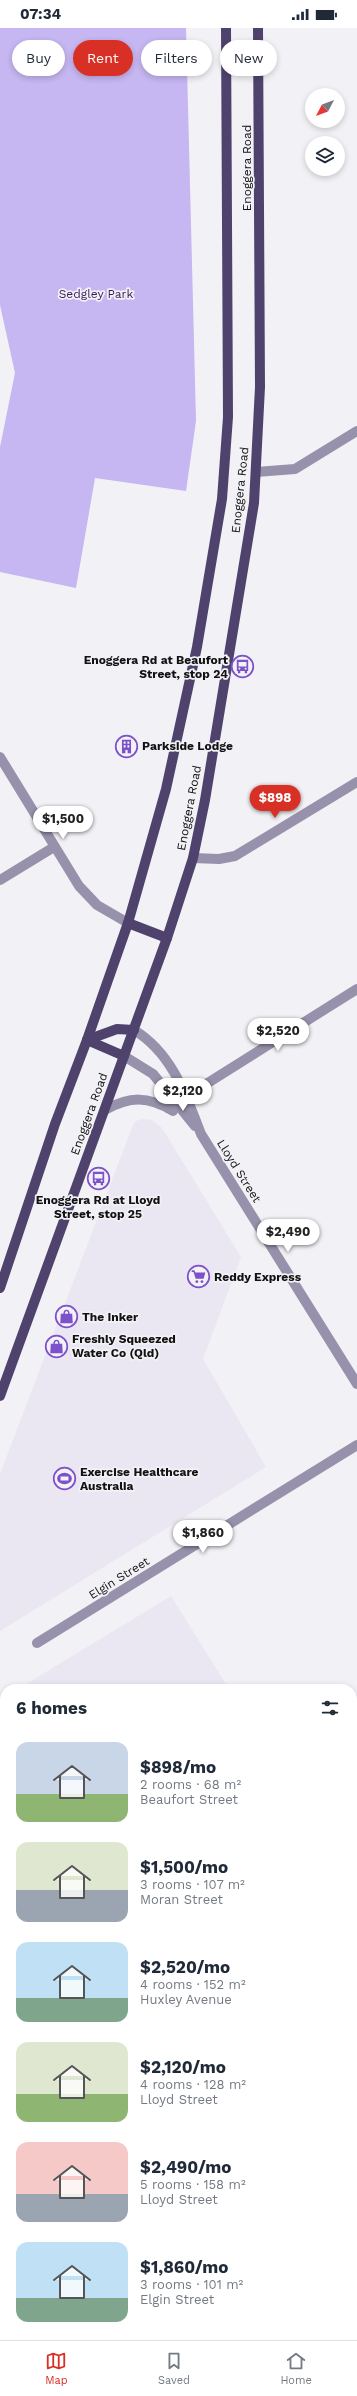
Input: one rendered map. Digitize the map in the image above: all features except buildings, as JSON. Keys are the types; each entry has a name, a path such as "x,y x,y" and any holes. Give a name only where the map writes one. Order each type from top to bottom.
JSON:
{"main road":[{"name":"Enoggera Road","path":"0,1288 55,1124 87,1040 128,923 166,789 183,718 197,648 222,499 230,368 226,28"},
{"name":"Enoggera Road","path":"0,1396 167,938 193,858 205,800 247,547 256,472 260,364 258,28"},
{"path":"128,923 167,938"},
{"path":"87,1040 116,1029 134,1030"},
{"path":"87,1040 124,1056"}],"street":[{"path":"256,472 295,469 357,431"},
{"path":"0,757 54,847 87,896 107,912 128,923"},
{"path":"193,858 219,859 235,856 357,782"},
{"path":"0,880 54,847"},
{"path":"124,1056 153,1074 172,1106 357,989"},
{"name":"Lloyd Street","path":"134,1030 145,1037 160,1051 175,1074 201,1134 357,1384"},
{"name":"Lloyd Street","path":"104,1110 124,1101 137,1098 148,1099 172,1106 201,1134"},
{"name":"Elgin Street","path":"37,1643 357,1445"}],"shaded area":[{"path":"143,1119 152,1120 162,1128 241,1257 203,1359 266,1467 0,1631 0,1474 133,1125 136,1121"},
{"path":"171,1596 226,1684 26,1684"}],"green space":[{"name":"Sedgley Park","path":"0,28 186,28 186,40 141,40 141,76 187,76 196,421 186,491 95,478 76,588 0,572 0,447 15,373 0,305"}],"place":[{"name":"Enoggera Rd at Beaufort Street, stop 24","path":"243,667"},
{"name":"Parkside Lodge","path":"126,746"},
{"name":"Enoggera Rd at Lloyd Street, stop 25","path":"98,1179"},
{"name":"Reddy Express","path":"199,1277"},
{"name":"The Inker","path":"67,1317"},
{"name":"Freshly Squeezed Water Co (Qld)","path":"57,1346"},
{"name":"Exercise Healthcare Australia","path":"65,1479"}]}
